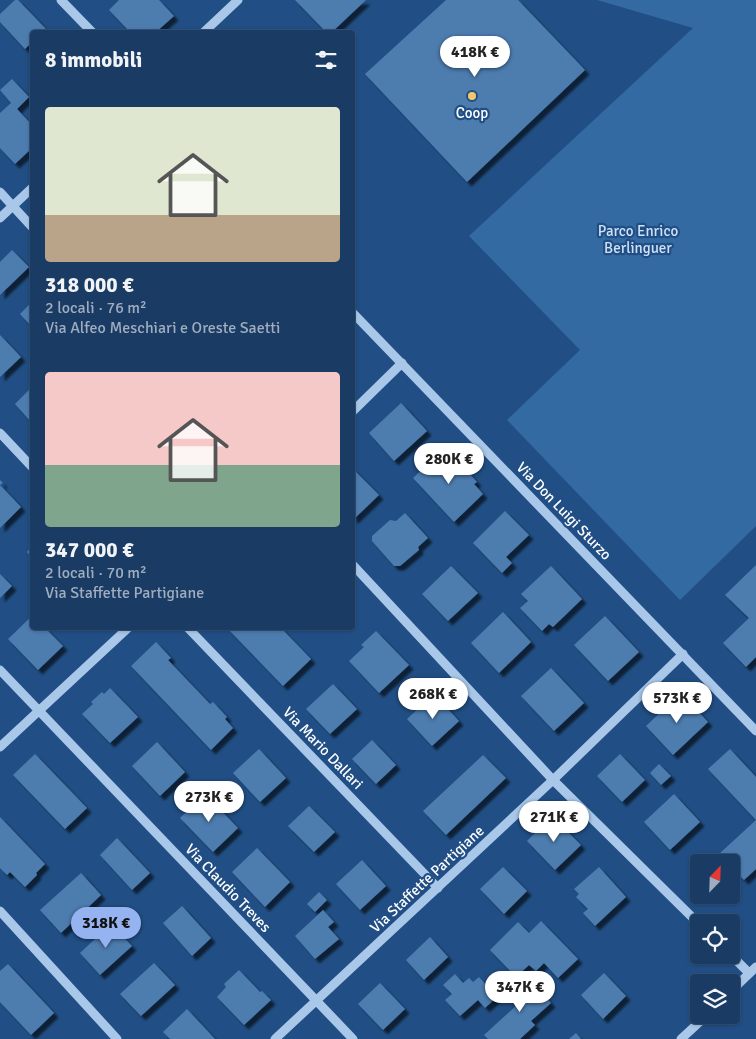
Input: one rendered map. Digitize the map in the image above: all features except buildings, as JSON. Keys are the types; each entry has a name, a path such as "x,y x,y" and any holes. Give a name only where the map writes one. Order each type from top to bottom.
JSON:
{"street":[{"path":"61,0 90,30"},
{"path":"206,30 238,0"},
{"path":"0,218 30,190"},
{"path":"0,192 30,224"},
{"name":"Via Don Luigi Sturzo","path":"355,315 756,731"},
{"path":"355,409 402,363"},
{"path":"0,433 30,465"},
{"path":"355,567 553,780 690,915"},
{"path":"0,747 126,630"},
{"name":"Via Mario Dallari","path":"190,630 438,888"},
{"name":"Via Staffette Partigiane","path":"275,1039 553,780 682,654"},
{"name":"Via Claudio Treves","path":"0,670 353,1039"},
{"path":"0,912 118,1039"},
{"path":"740,961 753,970 740,982"},
{"path":"682,1039 698,1024"}],"green space":[{"name":"Parco Enrico Berlinguer","path":"597,0 756,0 756,526 680,600 507,420 580,350 469,236 693,28"}],"place":[{"name":"Coop","path":"472,96"}]}
